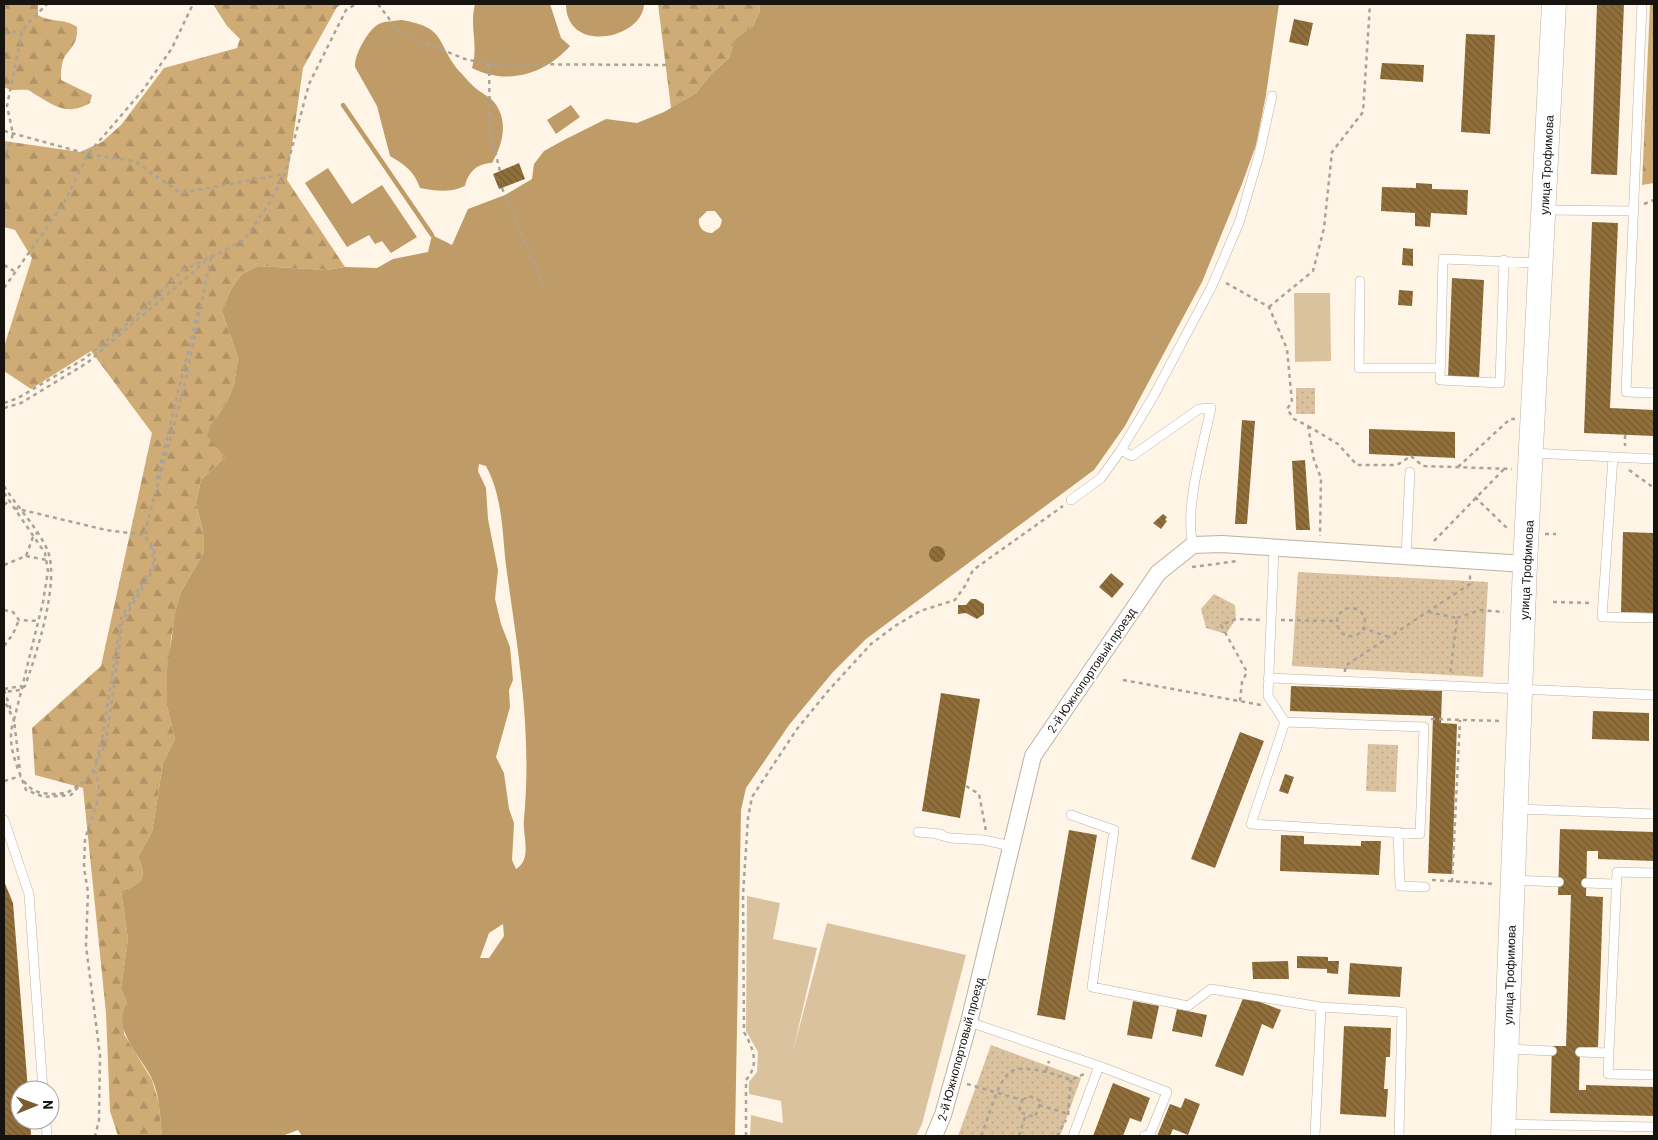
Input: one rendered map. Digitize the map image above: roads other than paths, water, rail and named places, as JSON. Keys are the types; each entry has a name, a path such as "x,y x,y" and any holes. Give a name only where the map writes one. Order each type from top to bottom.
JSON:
{"main road":[{"name":"улица Трофимова","path":"1503,1130 1506,1049 1505,882 1515,809 1525,564 1554,4"}],"street":[{"path":"1193,545 1274,548 1525,564"},
{"name":"2-й Южнопортовый проезд","path":"934,1136 943,1115 969,1022 1033,756 1158,573 1193,545"}],"lane":[{"path":"1642,4 1626,392 1654,393"},
{"path":"1071,500 1101,478 1121,450 1153,397 1216,277 1239,223 1259,155 1272,96"},
{"path":"1544,210 1634,211"},
{"path":"1504,260 1500,383 1440,380 1443,259 1504,260 1541,263"},
{"path":"1360,281 1359,368 1440,368"},
{"path":"1121,450 1132,456 1199,409 1211,408 1198,468 1190,522 1193,545"},
{"path":"1531,453 1654,459"},
{"path":"1613,457 1610,523 1602,617 1654,618"},
{"path":"1406,556 1410,472"},
{"path":"1274,548 1268,696 1285,722"},
{"path":"1268,678 1654,694"},
{"path":"1285,722 1424,726 1420,834 1251,824 1285,722"},
{"path":"1515,809 1654,814"},
{"path":"1070,816 1114,830 1092,987 1188,1006 1211,989 1321,1008 1402,1012 1399,1136"},
{"path":"4,820 29,894 43,1080"},
{"path":"918,832 988,841 1011,846"},
{"path":"1398,832 1400,886 1425,887"},
{"path":"1654,873 1616,872 1608,1074 1654,1076"},
{"path":"1505,882 1559,882"},
{"path":"1586,883 1616,884"},
{"path":"1315,1136 1321,1008"},
{"path":"969,1022 1099,1066 1167,1092 1150,1134 1144,1136"},
{"path":"1506,1049 1552,1051"},
{"path":"1580,1052 1609,1054"},
{"path":"1073,1136 1099,1066"},
{"path":"1503,1130 1654,1127"}],"waterway":[{"path":"343,105 432,235"}]}
